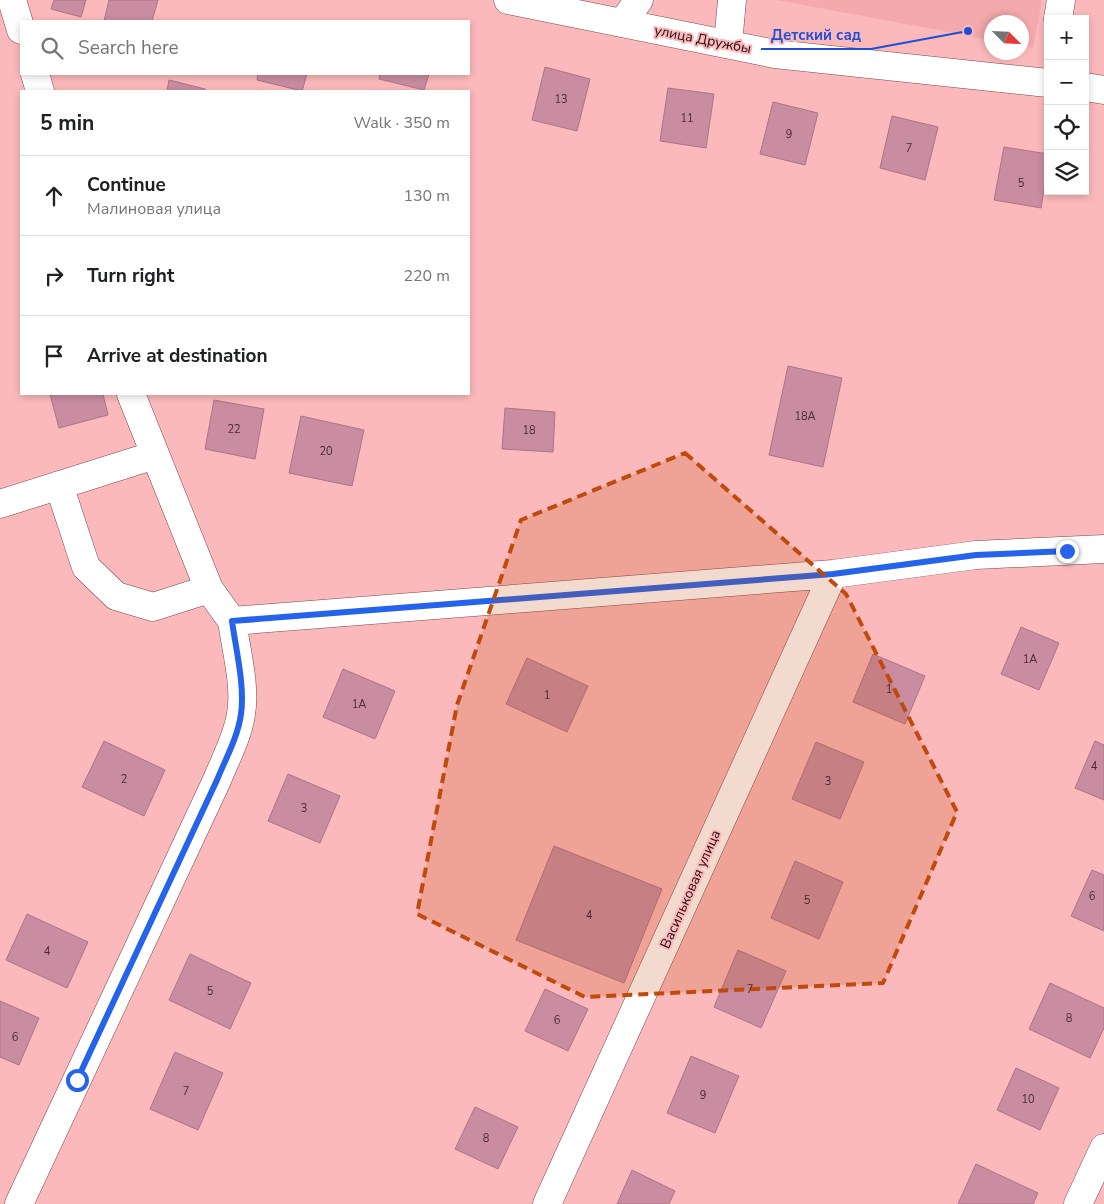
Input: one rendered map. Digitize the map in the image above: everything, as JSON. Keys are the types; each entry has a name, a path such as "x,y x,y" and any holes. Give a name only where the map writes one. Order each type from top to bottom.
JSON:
{"street":[{"path":"12,0 20,27"},
{"name":"улица Дружбы","path":"508,0 775,54 1044,78"},
{"path":"622,23 639,0"},
{"path":"728,44 732,0"},
{"path":"1059,15 1061,0"},
{"path":"34,75 40,90"},
{"path":"1089,88 1104,90"},
{"path":"19,1204 208,798 231,746 241,715 242,692 232,621 209,589 131,395"},
{"path":"0,504 154,455"},
{"path":"59,485 86,567 116,596 153,607 209,589"},
{"path":"232,621 833,574 976,555 1104,549"},
{"name":"Васильковая улица","path":"547,1204 833,574"},
{"path":"1078,1204 1104,1148"}],"highlighted area":[{"path":"685,453 846,594 957,812 883,983 585,997 417,914 457,705 521,520"}],"shaded area":[{"path":"777,0 1042,0 1033,48 1029,47 1029,15 984,15 984,39"}],"building":[{"path":"54,0 86,0 81,17 51,9"},
{"path":"109,0 158,0 152,20 104,20"},
{"path":"545,67 590,79 577,131 532,120"},
{"path":"258,75 307,75 302,90 257,80"},
{"path":"380,75 429,75 424,90 379,79"},
{"path":"169,80 205,89 205,90 167,90"},
{"path":"668,88 714,94 706,148 660,141"},
{"path":"773,102 818,113 805,165 760,154"},
{"path":"892,116 938,127 925,180 880,168"},
{"path":"1004,147 1044,153 1044,190 1041,208 994,200"},
{"path":"788,366 842,378 823,467 769,455"},
{"path":"50,395 103,395 108,415 59,428"},
{"path":"214,400 264,409 255,459 205,449"},
{"path":"505,408 555,412 553,452 502,449"},
{"path":"301,416 364,430 352,486 289,473"},
{"path":"1021,627 1059,643 1039,690 1001,674"},
{"path":"873,654 925,676 905,724 853,702"},
{"path":"527,658 588,686 567,732 506,704"},
{"path":"343,669 395,691 375,739 323,717"},
{"path":"104,741 165,770 144,816 82,787"},
{"path":"1095,741 1104,745 1104,800 1075,788"},
{"path":"816,742 864,762 840,819 792,799"},
{"path":"288,774 340,796 320,843 268,821"},
{"path":"554,846 662,889 624,983 516,940"},
{"path":"795,861 843,882 819,939 771,918"},
{"path":"1092,870 1104,875 1104,931 1071,916"},
{"path":"27,914 88,942 67,988 6,960"},
{"path":"738,950 786,971 761,1028 714,1007"},
{"path":"190,954 251,983 230,1029 169,1000"},
{"path":"1050,983 1104,1008 1104,1028 1090,1058 1029,1029"},
{"path":"545,989 588,1009 568,1051 525,1031"},
{"path":"0,1001 39,1018 19,1065 0,1057"},
{"path":"175,1052 223,1073 198,1130 150,1109"},
{"path":"691,1056 739,1076 715,1133 667,1113"},
{"path":"1016,1068 1059,1088 1040,1130 997,1110"},
{"path":"475,1107 518,1127 498,1169 455,1149"},
{"path":"976,1164 1038,1193 1033,1204 958,1204"},
{"path":"632,1170 675,1191 669,1204 617,1204"}],"place":[{"name":"Детский сад","path":"968,31"}],"route":[{"path":"77,1080 217,780 231,746 241,715 242,692 232,621 833,574 976,555 1067,551"}]}
